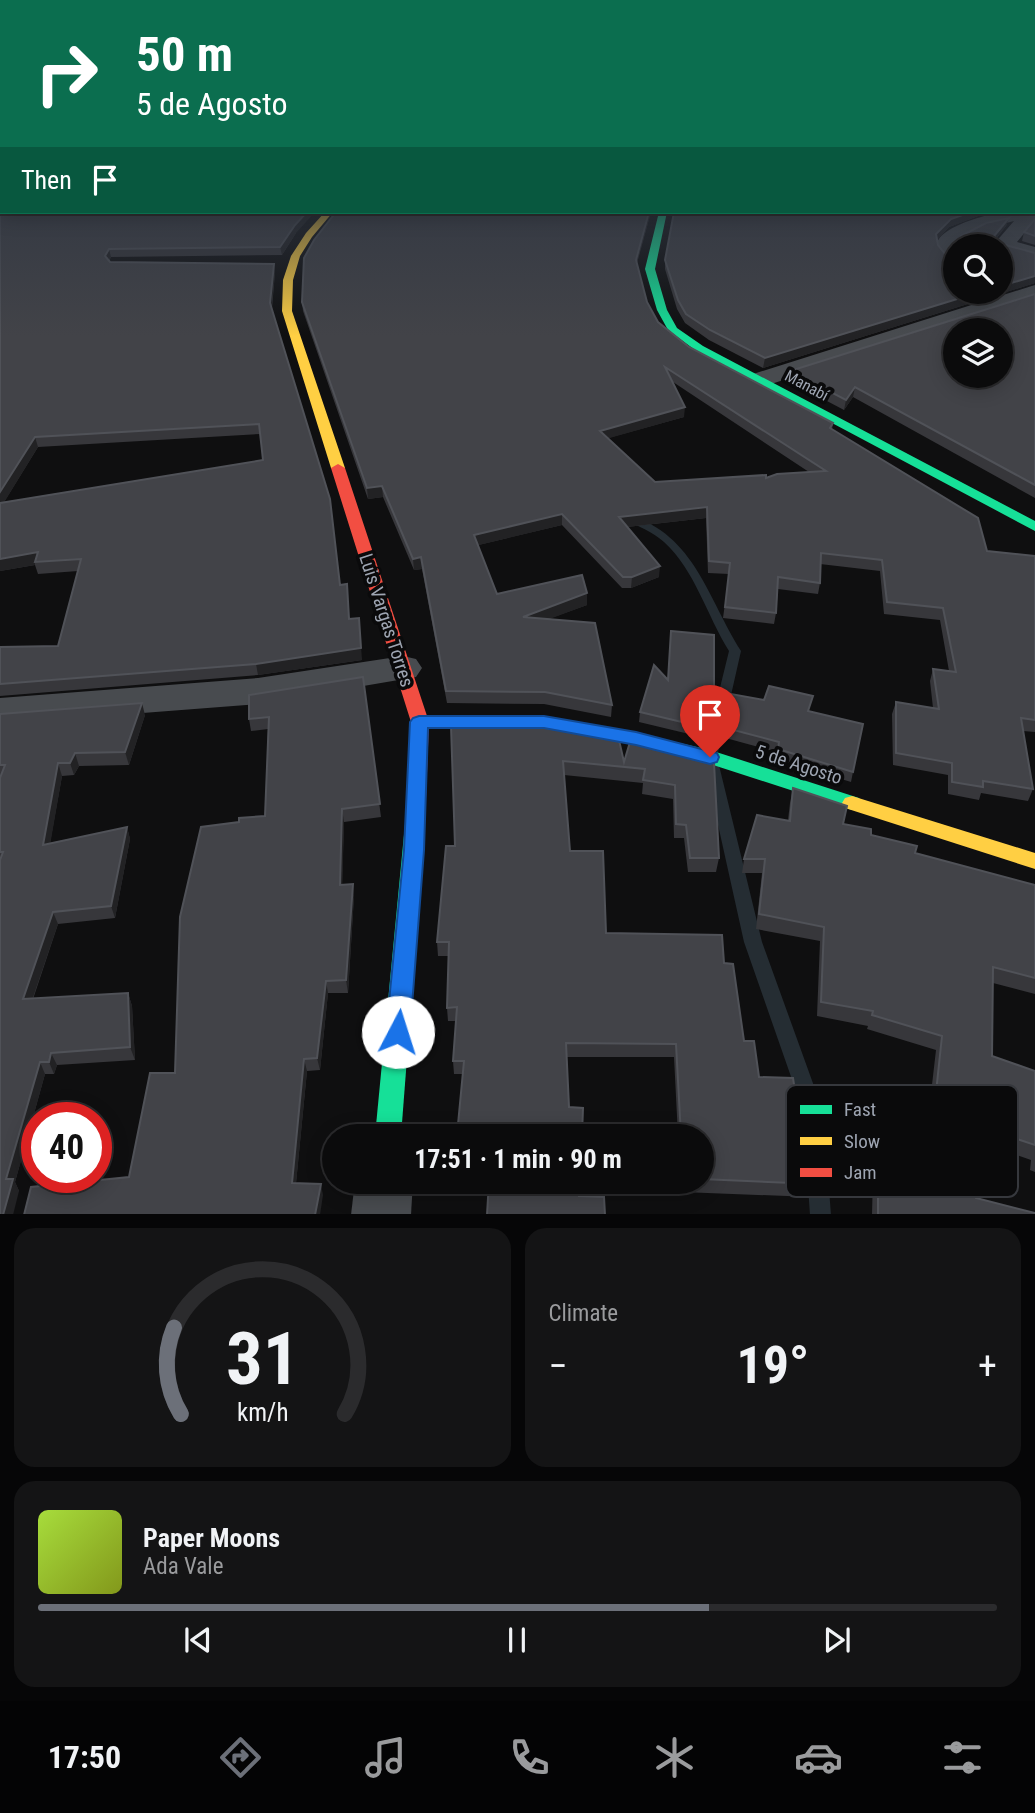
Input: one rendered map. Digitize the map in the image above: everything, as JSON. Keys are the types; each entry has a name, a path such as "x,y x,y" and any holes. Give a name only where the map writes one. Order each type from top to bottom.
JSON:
{"street":[{"path":"265,265 288,264 319,223"},
{"name":"Manabí","path":"661,223 650,270 662,310 673,330 760,380 1035,527"},
{"path":"957,234 986,223"},
{"path":"1023,223 1004,244 1035,254"},
{"name":"Luis Vargas Torres","path":"288,264 286,299 296,341 419,722 414,850 389,1124"},
{"path":"1013,279 1035,290"},
{"path":"760,380 1035,290"},
{"path":"0,711 258,691 403,668"},
{"name":"5 de Agosto","path":"419,722 544,722 636,739 710,757 1035,861"},
{"path":"381,1214 383,1194"}],"building":[{"path":"0,223 297,223 280,247 109,249 105,256 110,262 274,264 270,303 330,499 340,585 347,584 349,619 359,618 361,648 256,664 0,684 0,647 58,646 81,559 35,562 38,552 0,559 0,503 263,460 259,424 35,437 0,492"},
{"path":"328,223 646,223 636,260 647,302 658,322 689,347 833,423 830,428 978,518 987,551 1035,556 1035,720 1021,718 1033,789 983,781 983,787 952,782 952,763 896,753 896,702 939,709 933,669 956,672 943,608 887,602 882,560 821,553 820,583 778,577 776,613 725,607 730,563 709,561 707,507 619,517 660,566 632,577 623,577 562,514 474,535 497,594 582,575 587,593 523,617 595,623 612,705 545,692 446,691 421,557 413,559 382,486 367,488 302,302 304,258","holes":["665,367 826,471 777,474 766,478 766,475 655,482 600,431 685,407"]},
{"path":"672,223 947,223 936,234 938,245 943,251 943,303 765,358 710,330 686,314 678,300 665,260"},
{"path":"986,223 1005,223 996,234 965,234"},
{"path":"1032,223 1035,223 1035,236 1024,232"},
{"path":"1013,247 1035,253 1035,276 1013,282"},
{"path":"1035,294 1035,485 855,387 846,400 790,371 943,323 943,388 1013,388 1013,318 959,318 1003,304 1013,304 1013,301"},
{"path":"671,631 714,635 714,691 764,700 769,686 813,696 808,711 863,724 853,772 778,749 779,742 711,724 711,729 640,712 654,665 668,680"},
{"path":"363,677 380,804 342,809 340,885 353,884 346,980 326,981 317,1058 304,1059 292,1183 321,1184 315,1214 24,1214 30,1193 112,1193 112,1179 129,1177 150,1073 175,1073 180,917 201,827 239,822 239,818 265,816 269,717 249,719 249,695"},
{"path":"142,703 125,752 75,753 70,763 58,763 43,845 127,827 111,906 53,912 23,999 128,993 130,1047 51,1053 49,1062 40,1062 28,1102 21,1102 21,1127 6,1179 13,1179 3,1214 0,1214 0,860 3,852 0,852 0,778 5,765 0,765 0,714"},
{"path":"451,726 544,726 619,740 624,762 630,742 714,763 719,858 690,858 686,825 676,824 675,785 643,780 645,769 563,761 570,851 603,851 606,933 722,935 724,963 733,964 744,1041 754,1041 759,1077 793,1078 794,1085 786,1085 786,1183 714,1180 714,1124 680,1124 676,1044 566,1043 569,1107 583,1108 582,1124 458,1124 464,1061 453,1061 457,1007 447,1008 449,942 437,942 446,846 455,846"},
{"path":"793,788 847,806 843,824 871,829 871,835 917,846 915,853 1035,885 1035,978 993,967 992,1056 1035,1071 1035,1145 1018,1139 1018,1085 937,1085 942,1036 872,1015 873,1011 821,1002 824,927 759,914 765,859 744,859 757,815 790,821"},
{"path":"488,1194 579,1194 604,1197 605,1214 487,1214"},
{"path":"878,1197 976,1197 1035,1213 1035,1214 878,1214"}],"waterway":[{"path":"629,518 649,527 677,549 695,575 735,651 710,757 753,942 804,1085"},
{"path":"820,1197 821,1214"}],"traffic: fast":[{"path":"661,223 650,269 662,310 673,330 699,348 1035,527"},
{"path":"420,722 544,722 636,739 710,757 852,803"},
{"path":"389,1124 415,824"}],"traffic: slow":[{"path":"320,223 295,256 288,280 287,311 338,468"},
{"path":"852,803 1035,861"}],"traffic: jam":[{"path":"338,468 420,722 415,824"}],"route":[{"path":"398,1032 414,850 419,722 544,722 636,739 710,757"}]}
